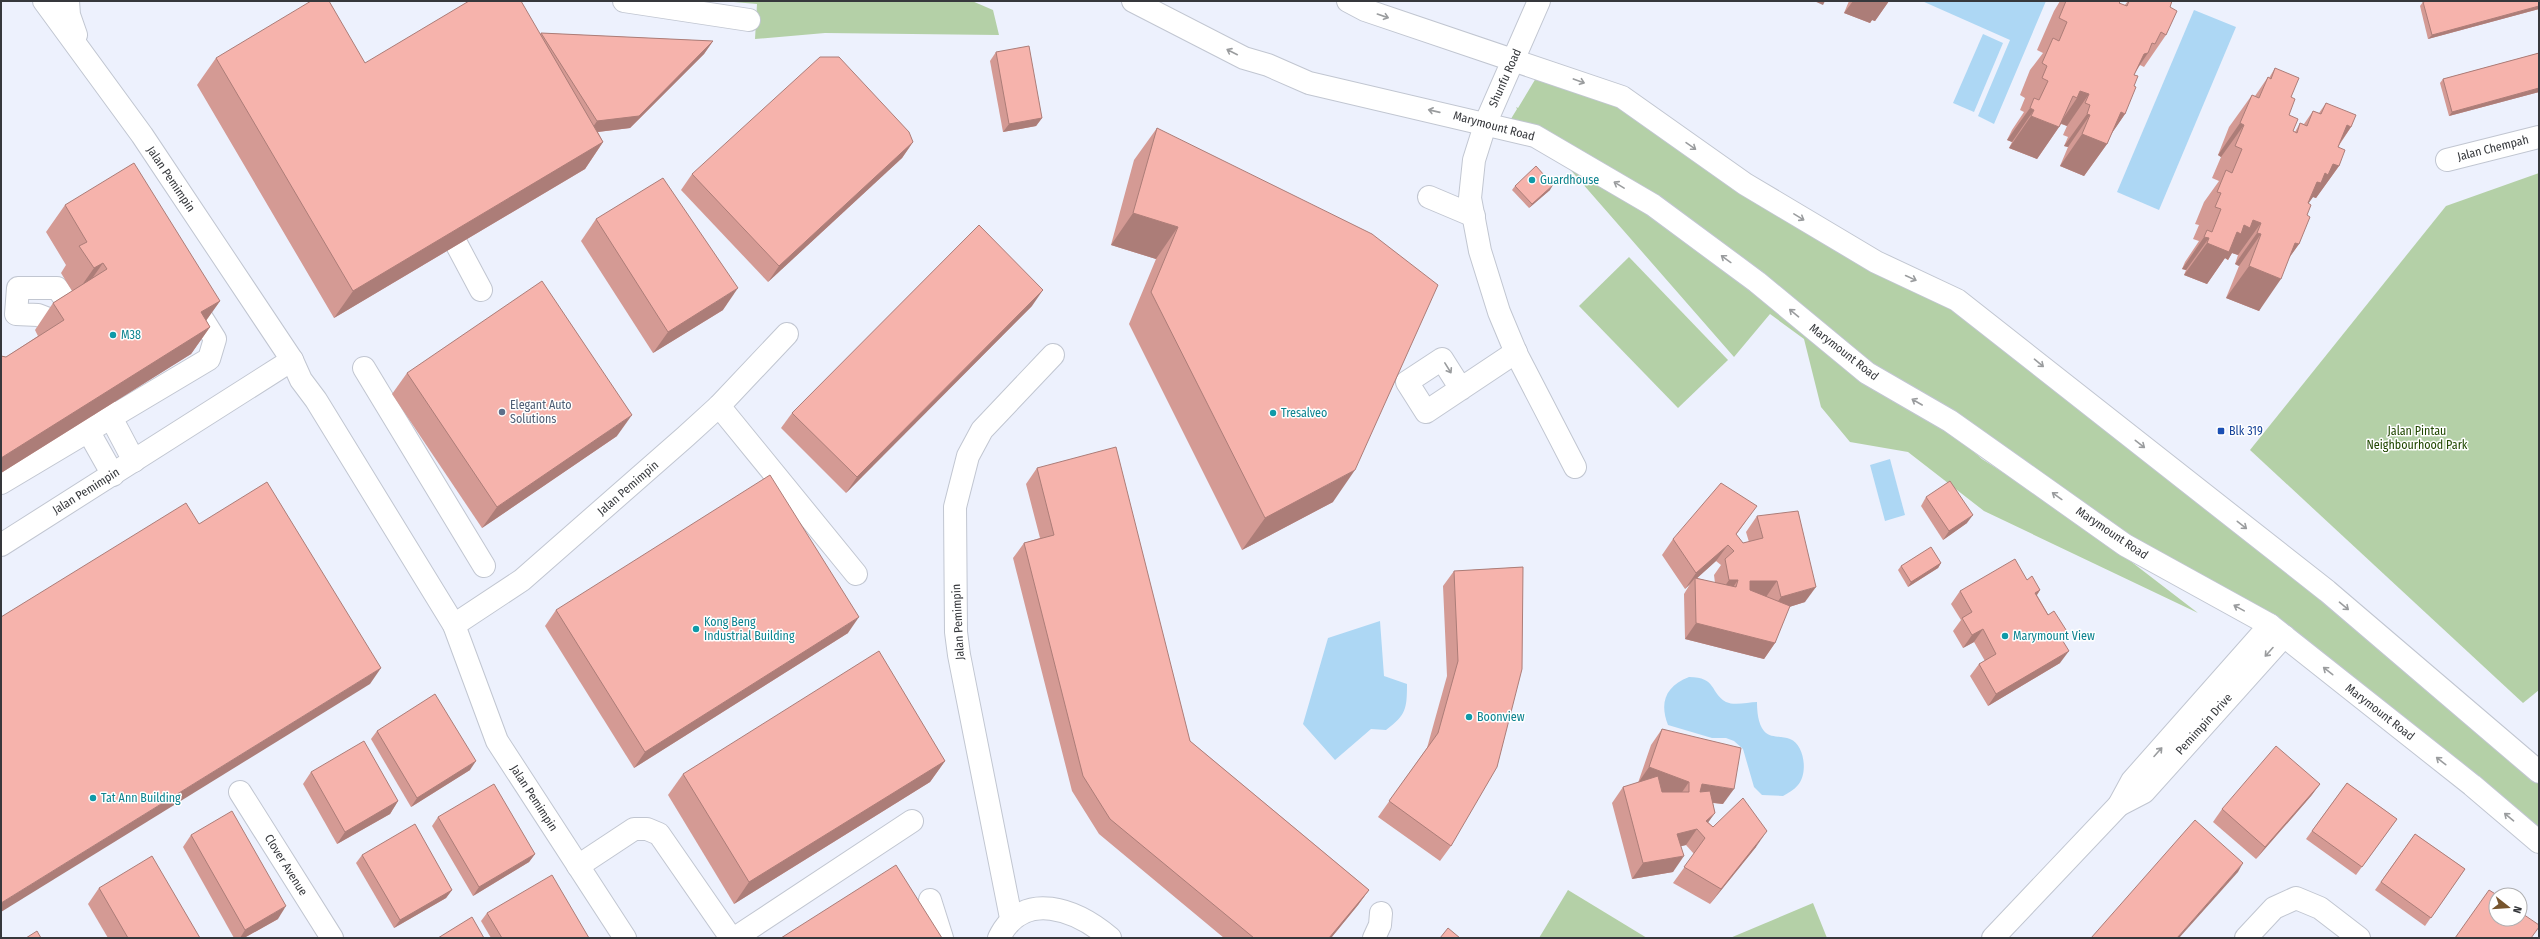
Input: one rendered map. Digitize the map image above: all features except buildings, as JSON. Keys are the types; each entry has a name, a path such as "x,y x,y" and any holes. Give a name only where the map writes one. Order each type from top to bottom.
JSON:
{"street":[{"name":"Jalan Pemimpin","path":"44,1 80,48 142,135 292,360 301,380 316,400 454,625 497,741 625,938"},
{"path":"68,1 69,15 80,48"},
{"path":"624,1 749,20"},
{"name":"Marymount Road","path":"1132,1 1244,58 1268,65 1309,83 1486,122 1535,136 1653,205 1758,282 1867,373 1950,421 2125,545 2277,630 2472,785 2539,842"},
{"path":"1348,1 1365,10 1622,97 1745,184 1876,262 1957,300 2327,591 2539,772"},
{"name":"Shunfu Road","path":"1539,1 1486,122 1474,160 1470,198 1480,251 1499,312 1516,352 1575,467"},
{"name":"Jalan Chempah","path":"2447,160 2539,137"},
{"path":"1428,197 1474,216"},
{"path":"457,245 481,290"},
{"path":"1,484 85,426 209,359 215,338 182,286"},
{"path":"51,320 38,315 16,314 18,288 57,288 71,307"},
{"name":"Jalan Pemimpin","path":"454,625 522,580 719,406 787,334"},
{"path":"1461,389 1442,359 1407,382 1426,412 1461,389 1516,352"},
{"name":"Jalan Pemimpin","path":"1011,918 959,655 955,507 963,472 977,436 1053,355"},
{"name":"Jalan Pemimpin","path":"1,545 292,360"},
{"path":"364,368 484,566"},
{"path":"719,406 856,574"},
{"path":"108,413 134,461"},
{"path":"85,426 113,475"},
{"name":"Pemimpin Drive","path":"1992,938 2138,786 2277,630"},
{"name":"Clover Avenue","path":"240,792 332,938"},
{"path":"735,938 912,821"},
{"path":"578,866 634,829 647,829 659,834 731,938"},
{"path":"2246,938 2274,908 2296,898 2320,908 2359,938"},
{"path":"930,900 942,938"},
{"path":"999,938 1011,918 1030,909 1064,911 1088,922 1110,938"},
{"path":"1374,938 1380,925 1381,913"}],"green space":[{"path":"722,1 972,1 993,10 999,35 825,33 755,39 757,4"},
{"path":"1542,68 1622,97 1957,300 2539,772 2539,842 2284,636 1927,411 1982,459 2073,517 2198,613 1984,511 1908,452 1850,442 1821,407 1804,339 1770,314 1734,357 1547,143 1506,127 1517,109 1516,107 1518,108"},
{"name":"Jalan Pintau Neighbourhood Park","path":"2539,173 2539,690 2523,703 2250,450 2446,206"},
{"path":"1629,257 1728,360 1678,408 1579,306"},
{"path":"1568,890 1647,938 1539,938"},
{"path":"1813,903 1827,938 1730,938"}],"water":[{"path":"1922,1 2046,1 1994,124 1978,116 2010,40"},
{"path":"2194,10 2236,27 2159,210 2117,192"},
{"path":"1983,34 2003,43 1974,112 1953,103"},
{"path":"1890,459 1905,515 1885,521 1870,465"},
{"path":"1380,621 1384,676 1407,684 1406,706 1398,720 1393,725 1386,730 1371,729 1335,760 1303,724 1328,638"},
{"path":"1689,677 1698,678 1709,683 1717,694 1726,702 1737,704 1757,702 1759,721 1764,731 1773,736 1790,739 1795,742 1802,753 1804,767 1803,774 1796,787 1783,796 1762,795 1754,787 1743,749 1734,741 1726,738 1712,738 1668,725 1664,709 1666,696 1675,685"}],"place":[{"name":"Guardhouse","path":"1532,180"},
{"name":"M38","path":"113,335"},
{"name":"Elegant Auto Solutions","path":"502,412"},
{"name":"Tresalveo","path":"1273,413"},
{"name":"Blk 319","path":"2221,431"},
{"name":"Kong Beng Industrial Building","path":"696,629"},
{"name":"Marymount View","path":"2005,636"},
{"name":"Boonview","path":"1469,717"},
{"name":"Tat Ann Building","path":"93,798"}]}
